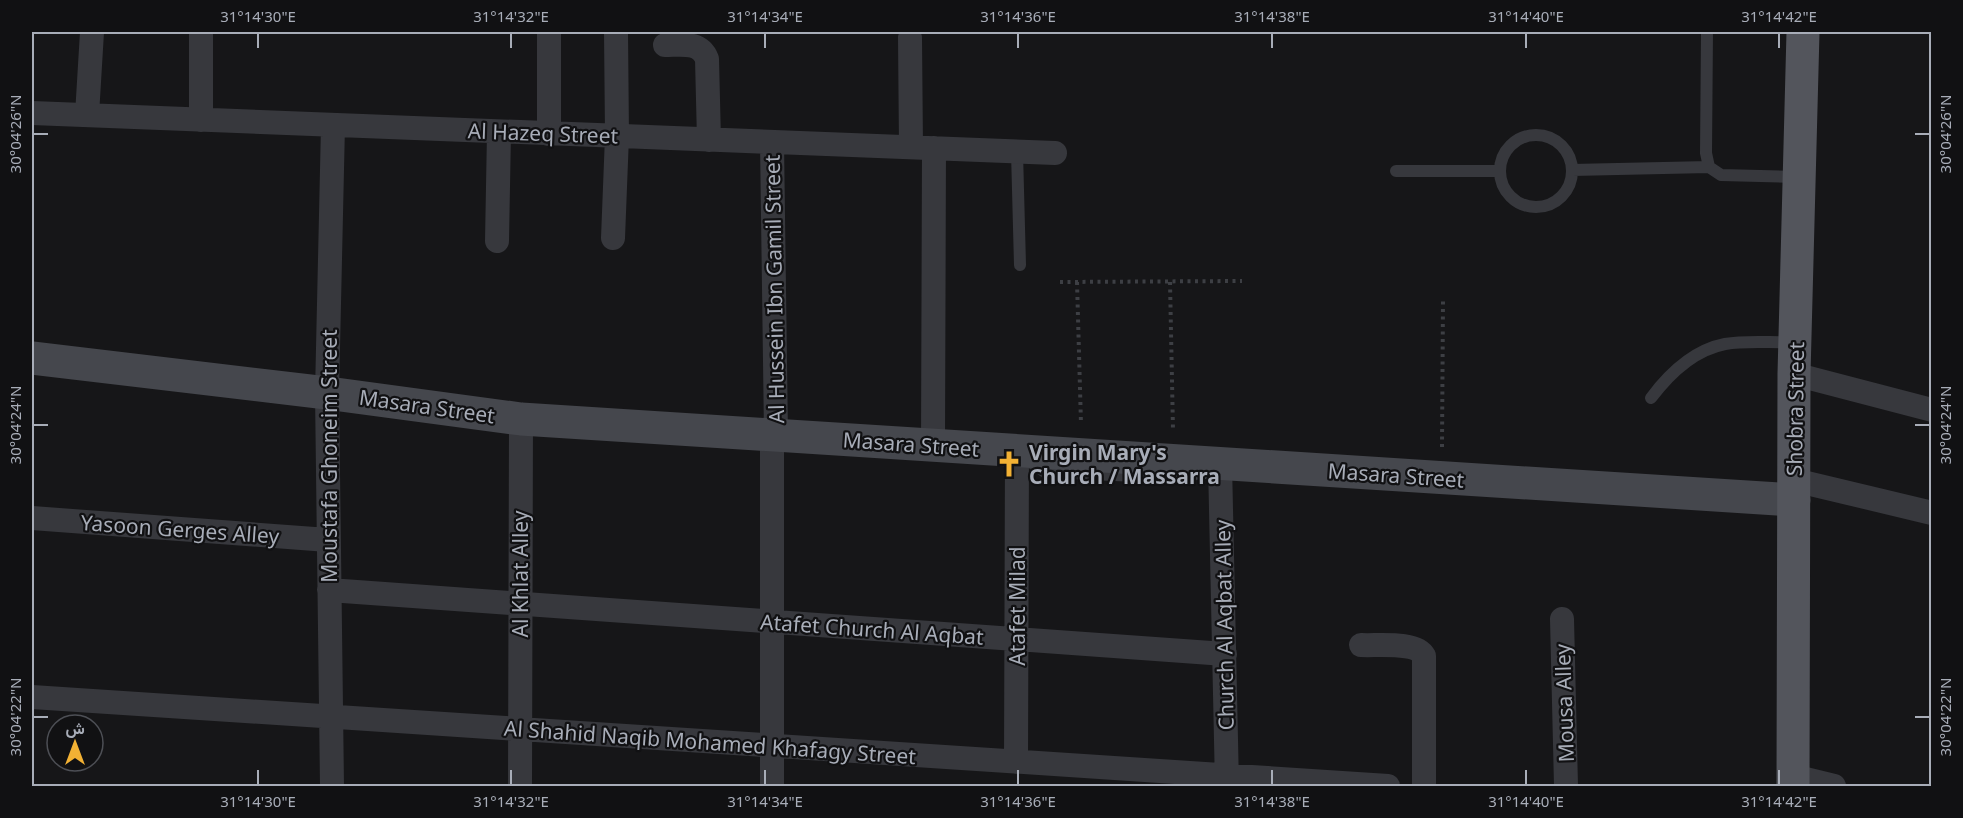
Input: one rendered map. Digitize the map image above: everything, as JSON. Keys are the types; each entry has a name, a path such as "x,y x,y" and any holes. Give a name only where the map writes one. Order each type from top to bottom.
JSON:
{"main road":[{"name":"Shobra Street","path":"1793,781 1794,374 1803,32"}],"street":[{"path":"87,115 92,32"},
{"path":"201,32 201,120"},
{"path":"549,32 549,134"},
{"path":"613,238 617,136 616,32"},
{"path":"910,38 910,147"},
{"path":"665,45 697,46 704,50 707,59 709,140"},
{"name":"Al Hazeq Street","path":"32,113 1055,153"},
{"name":"Moustafa Ghoneim Street","path":"332,786 327,393 333,125"},
{"path":"497,241 499,132"},
{"name":"Al Hussein Ibn Gamil Street","path":"772,142 774,435 772,786"},
{"path":"933,445 934,148"},
{"name":"Masara Street","path":"32,358 521,419 1442,478 1794,490"},
{"path":"1794,374 1932,410"},
{"name":"Al Khlat Alley","path":"520,786 521,419"},
{"name":"Atafet Milad","path":"1016,762 1022,451"},
{"name":"Church Al Aqbat Alley","path":"1213,463 1225,654 1227,781"},
{"path":"1794,490 1932,513"},
{"name":"Yasoon Gerges Alley","path":"32,518 328,540"},
{"name":"Atafet Church Al Aqbat","path":"329,590 1225,654"},
{"name":"Mousa Alley","path":"1562,619 1566,786"},
{"path":"1361,645 1414,647 1424,656 1424,786"},
{"name":"Al Shahid Naqib Mohamed Khafagy Street","path":"32,697 1016,762 1227,781 1388,786"},
{"path":"1793,781 1834,786"}],"lane":[{"path":"1707,32 1706,153 1709,167"},
{"path":"1536,134 1557,141 1565,149 1572,170 1571,182 1566,192 1547,205 1536,207 1515,200 1507,192 1499,171 1506,150 1514,142 1524,136 1536,134"},
{"path":"1017,152 1020,265"},
{"path":"1572,170 1709,167 1721,175 1799,177"},
{"path":"1396,171 1499,171"},
{"path":"1652,398 1665,380 1683,364 1702,352 1724,344 1795,342"},
{"path":"1022,451 1032,463 1045,472 1183,478 1213,463"}],"path":[{"path":"1060,282 1242,281"},
{"path":"1077,282 1081,454"},
{"path":"1170,282 1173,460"},
{"path":"1442,478 1443,301"}],"place":[{"name":"Virgin Mary's Church / Massarra","path":"1009,464"}]}
